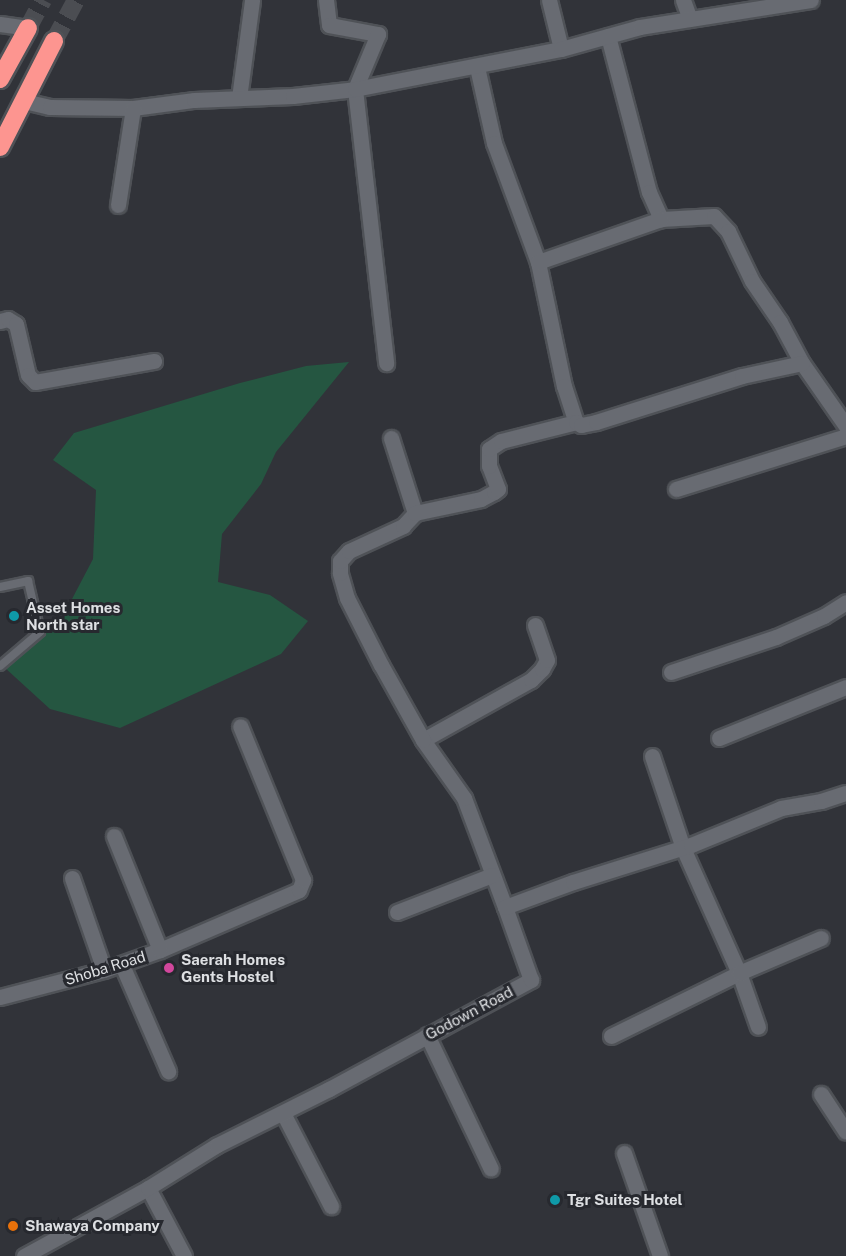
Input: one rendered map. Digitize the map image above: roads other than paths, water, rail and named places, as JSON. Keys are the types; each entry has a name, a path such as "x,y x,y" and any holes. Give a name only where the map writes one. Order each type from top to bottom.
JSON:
{"highway":[{"path":"0,79 28,28"},
{"path":"0,147 54,40"}],"street":[{"path":"239,98 252,0"},
{"path":"326,0 329,25 378,34 355,89 386,363"},
{"path":"549,0 561,49"},
{"path":"684,0 690,19"},
{"path":"24,101 50,107 133,108 194,100 293,96 355,89 561,49 640,27 810,0"},
{"path":"0,24 28,28"},
{"path":"608,36 649,192 662,219"},
{"path":"477,67 494,143 538,262 564,386 576,422 581,425 596,422 742,376 802,363"},
{"path":"118,205 133,108"},
{"path":"538,262 662,219 714,216 728,231 752,281 802,363 846,426"},
{"path":"0,321 8,319 16,324 28,375 35,382 154,361"},
{"path":"576,422 501,441 489,449 489,466 498,489 494,492 481,499 441,505 415,513 394,531 349,551 340,561 340,573 347,598 423,740 464,798 505,907 573,882 683,848 781,808 821,801 846,793"},
{"path":"676,489 846,436"},
{"path":"391,438 415,513"},
{"path":"671,672 776,637 824,616 846,602"},
{"path":"423,740 531,680 542,669 547,660 534,625"},
{"path":"719,738 846,687"},
{"path":"160,950 299,890 303,880 240,726"},
{"path":"652,756 683,848 739,973 758,1028"},
{"name":"Shoba Road","path":"0,997 122,965 160,950 114,836"},
{"path":"397,912 492,875"},
{"path":"72,878 104,970"},
{"name":"Godown Road","path":"24,1256 148,1188 217,1145 283,1113 531,980 505,907"},
{"path":"611,1036 739,973 821,938"},
{"path":"122,965 168,1071"},
{"path":"427,1035 491,1169"},
{"path":"821,1094 846,1132"},
{"path":"283,1113 331,1206"},
{"path":"624,1153 660,1256"},
{"path":"148,1188 184,1256"}],"lane":[{"path":"0,587 28,581 40,632 0,666"}],"tunnel":[{"path":"28,28 43,0"},
{"path":"54,41 76,0"}],"place":[{"name":"Asset Homes North star","path":"14,616"},
{"name":"Saerah Homes Gents Hostel","path":"169,968"},
{"name":"Tgr Suites Hotel","path":"555,1200"},
{"name":"Shawaya Company","path":"13,1226"}]}
